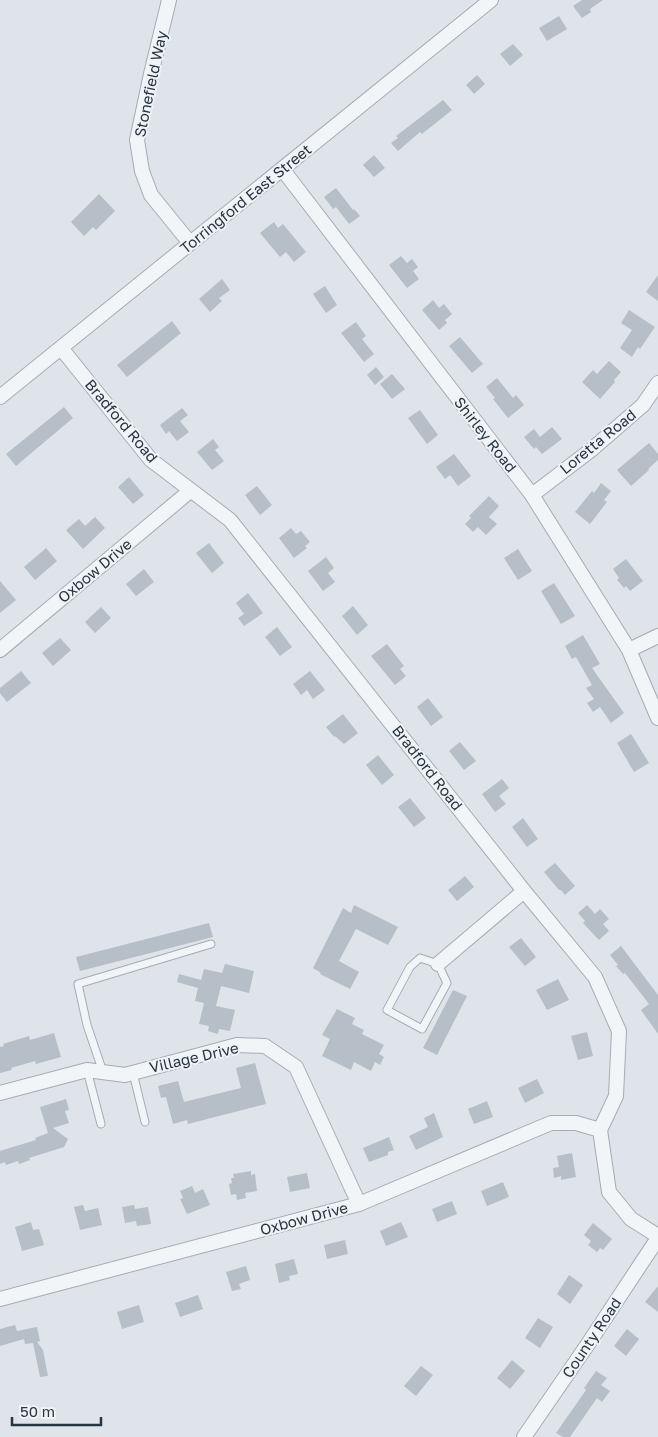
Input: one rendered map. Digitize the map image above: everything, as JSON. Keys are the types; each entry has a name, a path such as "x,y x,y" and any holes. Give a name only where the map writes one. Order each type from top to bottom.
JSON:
{"street":[{"name":"Stonefield Way","path":"169,0 137,140 142,171 151,195 190,243"},
{"name":"Torringford East Street","path":"0,397 491,0"},
{"name":"Shirley Road","path":"282,170 532,495 629,650 658,718"},
{"name":"Bradford Road","path":"61,348 151,460 230,520 524,891 595,976 619,1031 616,1096 600,1130"},
{"name":"Loretta Road","path":"532,495 591,450 643,405 658,383"},
{"name":"Oxbow Drive","path":"0,650 190,491"},
{"path":"629,650 658,636"},
{"path":"438,964 524,891"},
{"name":"Village Drive","path":"0,1093 87,1070 125,1075 237,1045 265,1046 296,1068 359,1204"},
{"name":"Oxbow Drive","path":"0,1299 359,1204 551,1123 576,1123 600,1130"},
{"path":"600,1130 609,1192 631,1220 658,1237"},
{"name":"County Road","path":"524,1437 658,1237"}],"lane":[{"path":"103,1072 88,1025 78,984 211,944"},
{"path":"420,958 438,964 447,983 422,1029 387,1010 410,967 420,958"},
{"path":"87,1070 101,1124"},
{"path":"133,1073 145,1122"}],"building":[{"path":"582,0 603,0 590,9 591,12 582,18 573,6"},
{"path":"559,16 567,29 547,41 539,28"},
{"path":"513,44 523,55 510,66 500,54"},
{"path":"477,75 485,84 474,94 466,85"},
{"path":"443,100 452,110 422,134 420,132 398,151 391,143 398,138 396,136"},
{"path":"374,155 385,168 374,177 363,165"},
{"path":"336,188 360,216 349,224 336,207 333,209 324,197"},
{"path":"99,194 115,211 96,230 93,227 84,236 71,222"},
{"path":"274,222 278,228 283,224 306,252 294,262 286,252 280,257 260,233"},
{"path":"401,256 407,263 412,259 418,267 413,271 419,279 407,288 389,265"},
{"path":"658,275 658,301 646,292"},
{"path":"222,279 230,290 219,298 222,301 210,312 199,299"},
{"path":"325,286 337,305 326,313 313,294"},
{"path":"433,300 439,308 444,304 452,314 445,320 447,323 439,330 422,310"},
{"path":"629,310 655,327 632,357 620,348 632,330 621,323"},
{"path":"172,321 181,333 127,377 117,365"},
{"path":"356,322 366,336 362,339 374,354 364,362 341,333"},
{"path":"460,337 483,364 472,373 449,346"},
{"path":"609,361 621,372 600,399 582,382 593,370 597,374"},
{"path":"376,367 384,377 375,385 367,375"},
{"path":"392,374 405,389 392,399 380,384"},
{"path":"497,378 513,398 516,395 524,405 508,418 486,387"},
{"path":"64,407 73,418 16,466 6,454"},
{"path":"182,408 188,415 180,421 189,432 177,441 169,431 166,434 160,425"},
{"path":"420,410 438,435 427,444 408,418"},
{"path":"552,427 562,439 542,454 536,447 534,449 524,437 534,429 540,437"},
{"path":"213,439 219,447 215,450 224,461 212,470 197,452"},
{"path":"649,443 658,454 658,460 631,486 617,470"},
{"path":"454,454 471,476 458,486 450,475 445,479 436,467"},
{"path":"129,477 144,495 133,504 118,487"},
{"path":"601,483 611,491 604,500 607,502 590,524 575,512"},
{"path":"257,486 272,505 260,515 245,495"},
{"path":"489,496 499,506 489,517 497,524 486,535 478,527 473,532 465,524 471,518 469,516"},
{"path":"95,517 105,528 83,549 66,530 79,519 85,526"},
{"path":"291,528 296,534 301,531 310,542 305,546 307,548 294,558 279,538"},
{"path":"209,543 224,563 212,573 196,553"},
{"path":"46,548 57,561 35,580 24,567"},
{"path":"518,549 532,571 518,580 504,558"},
{"path":"326,557 334,568 328,573 335,582 323,591 308,571"},
{"path":"626,559 643,581 630,591 626,586 624,588 617,580 619,578 613,569"},
{"path":"144,569 154,582 136,596 126,584"},
{"path":"0,581 16,600 0,613"},
{"path":"554,583 575,616 561,624 541,591"},
{"path":"248,593 263,613 244,626 238,618 244,614 236,603"},
{"path":"353,606 368,625 357,635 342,616"},
{"path":"101,607 111,618 95,633 85,622"},
{"path":"277,627 292,647 280,656 265,637"},
{"path":"583,635 600,664 592,668 624,713 611,723 600,707 593,712 587,703 594,699 586,688 592,685 576,657 572,659 565,646"},
{"path":"60,638 71,650 53,666 42,653"},
{"path":"387,644 404,666 400,669 406,676 395,685 371,656"},
{"path":"21,671 31,683 7,702 0,693 0,688"},
{"path":"310,671 325,690 313,699 307,690 301,695 293,684"},
{"path":"428,698 443,717 431,726 417,707"},
{"path":"343,714 358,733 344,744 334,737 326,727"},
{"path":"631,734 649,763 634,772 617,743"},
{"path":"460,742 476,761 464,770 449,751"},
{"path":"378,755 394,775 382,785 366,765"},
{"path":"502,779 509,788 499,796 506,804 495,812 482,794"},
{"path":"410,798 426,818 414,827 398,807"},
{"path":"523,818 538,839 527,847 512,827"},
{"path":"555,863 575,886 565,895 544,872"},
{"path":"465,876 474,887 457,901 448,890"},
{"path":"354,905 398,927 388,945 356,929 339,961 359,972 350,989 320,974 313,968 343,908 351,913"},
{"path":"587,905 595,914 600,909 609,919 603,924 609,931 599,940 583,923 585,921 578,913"},
{"path":"209,923 213,937 80,971 76,957"},
{"path":"521,938 536,957 525,966 509,947"},
{"path":"621,946 658,995 658,1034 641,1010 649,1004 625,973 623,974 616,966 618,965 610,955"},
{"path":"225,964 254,971 249,993 221,986 216,1006 235,1010 230,1031 219,1029 218,1034 208,1031 209,1026 199,1024 204,1003 195,1001 198,988 177,982 179,974 201,980 204,969 222,973"},
{"path":"558,979 569,1000 547,1010 536,990"},
{"path":"453,990 467,996 437,1055 423,1048"},
{"path":"337,1009 355,1018 352,1024 364,1030 362,1034 384,1045 379,1054 384,1057 380,1065 375,1062 371,1071 354,1062 351,1070 322,1056 330,1039 322,1035"},
{"path":"587,1032 593,1056 578,1060 571,1036"},
{"path":"54,1033 61,1057 36,1064 35,1061 0,1073 0,1047 4,1046 3,1044 29,1036 30,1040"},
{"path":"255,1063 266,1104 188,1124 187,1120 173,1124 166,1097 161,1098 158,1086 178,1081 184,1102 241,1088 236,1068"},
{"path":"537,1079 544,1093 525,1103 518,1088"},
{"path":"66,1099 69,1110 65,1111 69,1123 53,1128 68,1139 64,1147 29,1158 30,1160 19,1164 18,1161 6,1165 5,1162 0,1164 0,1151 36,1140 35,1138 48,1133 40,1107"},
{"path":"487,1101 493,1117 474,1124 468,1109"},
{"path":"434,1113 443,1137 416,1150 409,1136 428,1127 424,1118"},
{"path":"389,1137 394,1150 388,1152 388,1155 369,1162 363,1148"},
{"path":"572,1153 576,1177 561,1180 561,1176 554,1178 553,1168 559,1167 557,1156"},
{"path":"251,1171 251,1175 255,1174 257,1191 245,1193 246,1198 237,1200 236,1194 231,1195 229,1184 232,1183 231,1178 234,1178 233,1174"},
{"path":"307,1173 310,1188 290,1192 287,1177"},
{"path":"503,1182 509,1197 487,1206 481,1191"},
{"path":"192,1186 195,1193 203,1189 210,1205 187,1214 180,1199 183,1198 180,1191"},
{"path":"452,1201 457,1214 437,1222 432,1209"},
{"path":"83,1205 85,1211 98,1208 102,1225 80,1230 74,1207"},
{"path":"134,1205 135,1209 148,1207 151,1224 137,1226 136,1221 125,1223 122,1207"},
{"path":"31,1222 33,1230 39,1229 44,1245 22,1251 15,1227"},
{"path":"401,1222 408,1237 386,1246 380,1231"},
{"path":"593,1223 612,1239 603,1250 600,1248 597,1252 588,1245 591,1241 584,1235"},
{"path":"345,1240 348,1254 327,1259 324,1245"},
{"path":"294,1259 298,1274 289,1276 290,1280 279,1283 275,1264"},
{"path":"246,1266 250,1280 239,1284 241,1289 232,1291 226,1272"},
{"path":"569,1275 583,1285 570,1304 557,1294"},
{"path":"658,1286 658,1312 645,1302"},
{"path":"198,1295 203,1309 180,1317 175,1303"},
{"path":"139,1305 144,1322 122,1329 117,1312"},
{"path":"538,1318 553,1327 540,1348 525,1338"},
{"path":"15,1325 17,1331 37,1327 40,1341 37,1342 43,1350 48,1376 40,1377 33,1343 25,1344 24,1339 0,1346 0,1329"},
{"path":"627,1329 639,1339 626,1356 614,1346"},
{"path":"512,1360 525,1371 510,1389 497,1378"},
{"path":"421,1366 433,1375 416,1396 404,1386"},
{"path":"596,1371 607,1378 601,1385 610,1391 602,1402 597,1398 570,1437 563,1437 556,1433 586,1390 584,1388"}]}
